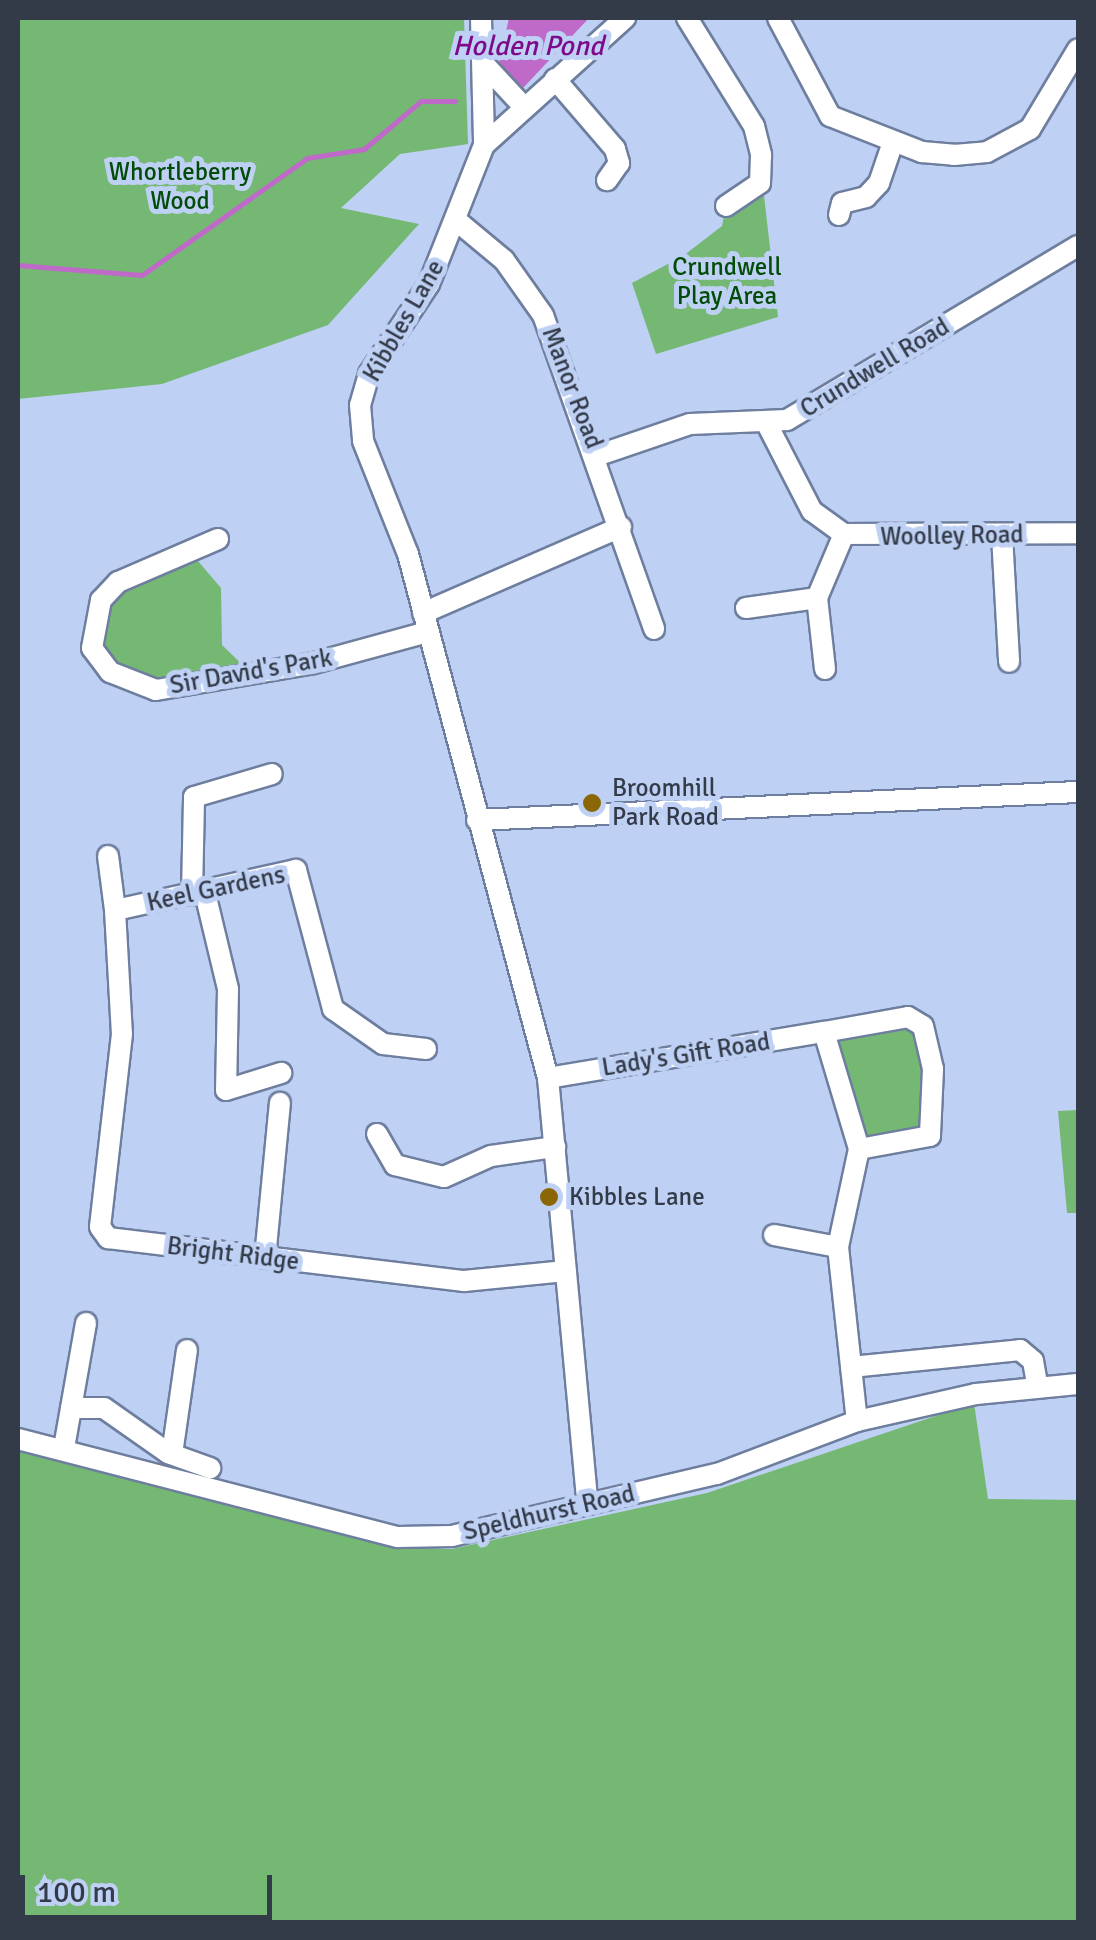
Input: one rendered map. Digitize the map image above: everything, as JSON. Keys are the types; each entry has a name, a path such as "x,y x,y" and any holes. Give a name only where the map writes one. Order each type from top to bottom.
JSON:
{"street":[{"path":"484,145 625,18"},
{"path":"687,18 754,126 761,154 760,183 726,206"},
{"path":"778,18 830,116 893,142 954,156 987,152 1030,129 1078,49"},
{"name":"Kibbles Lane","path":"485,22 484,145 429,284 370,374 360,405 363,441 425,622 548,1078 587,1502"},
{"path":"484,64 524,106"},
{"path":"555,79 614,149 619,163 607,180"},
{"path":"839,214 842,202 866,198 879,184 893,142"},
{"name":"Manor Road","path":"457,221 504,260 543,314 599,456 654,630"},
{"name":"Crundwell Road","path":"599,456 690,424 767,424 800,414 1078,246"},
{"name":"Woolley Road","path":"767,424 812,511 844,534 1078,533"},
{"path":"425,622 622,527"},
{"path":"825,669 817,598 844,534"},
{"path":"1002,535 1009,662"},
{"name":"Sir David's Park","path":"218,539 118,582 101,600 92,648 110,672 156,690 314,663 425,622"},
{"path":"746,608 817,598"},
{"path":"272,774 194,798 199,894 228,988 226,1090 281,1073"},
{"path":"477,820 1078,792"},
{"name":"Keel Gardens","path":"108,856 122,1034"},
{"name":"Keel Gardens","path":"114,910 296,870 333,1009 383,1044 426,1049"},
{"name":"Lady's Gift Road","path":"548,1078 908,1017 923,1026 933,1069 930,1136 859,1149"},
{"path":"824,1032 859,1149 838,1247 857,1420"},
{"name":"Bright Ridge","path":"122,1034 100,1226 108,1238 464,1281 566,1272"},
{"path":"265,1258 280,1103"},
{"path":"377,1134 395,1165 444,1177 491,1156 555,1148"},
{"path":"774,1235 838,1247"},
{"path":"64,1448 86,1324"},
{"path":"172,1454 187,1350"},
{"path":"851,1367 1020,1350 1033,1361 1038,1388"},
{"name":"Speldhurst Road","path":"18,1439 398,1537 452,1536 717,1474 857,1420 1078,1384"},
{"path":"71,1408 104,1408 172,1454 210,1468"}],"green space":[{"name":"Whortleberry Wood","path":"18,18 464,18 468,144 400,154 341,208 419,224 328,325 162,384 18,399"},
{"name":"Crundwell Play Area","path":"763,187 778,317 656,354 632,283 683,256 722,226 726,206"},
{"path":"192,554 221,588 222,645 252,674 156,690 110,672 93,621 101,600"},
{"path":"923,1026 930,1136 859,1149 824,1032"},
{"path":"1078,1110 1078,1213 1067,1213 1058,1111"},
{"path":"974,1403 988,1499 1078,1500 1078,1922 18,1922 18,1448 397,1548 452,1549 707,1493"}],"water":[{"name":"Holden Pond","path":"509,18 589,18 523,88 499,62"}],"waterway":[{"path":"18,265 142,275 307,158 364,149 421,101 455,101"}],"place":[{"name":"Broomhill Park Road","path":"592,803"},
{"name":"Kibbles Lane","path":"549,1197"}]}
